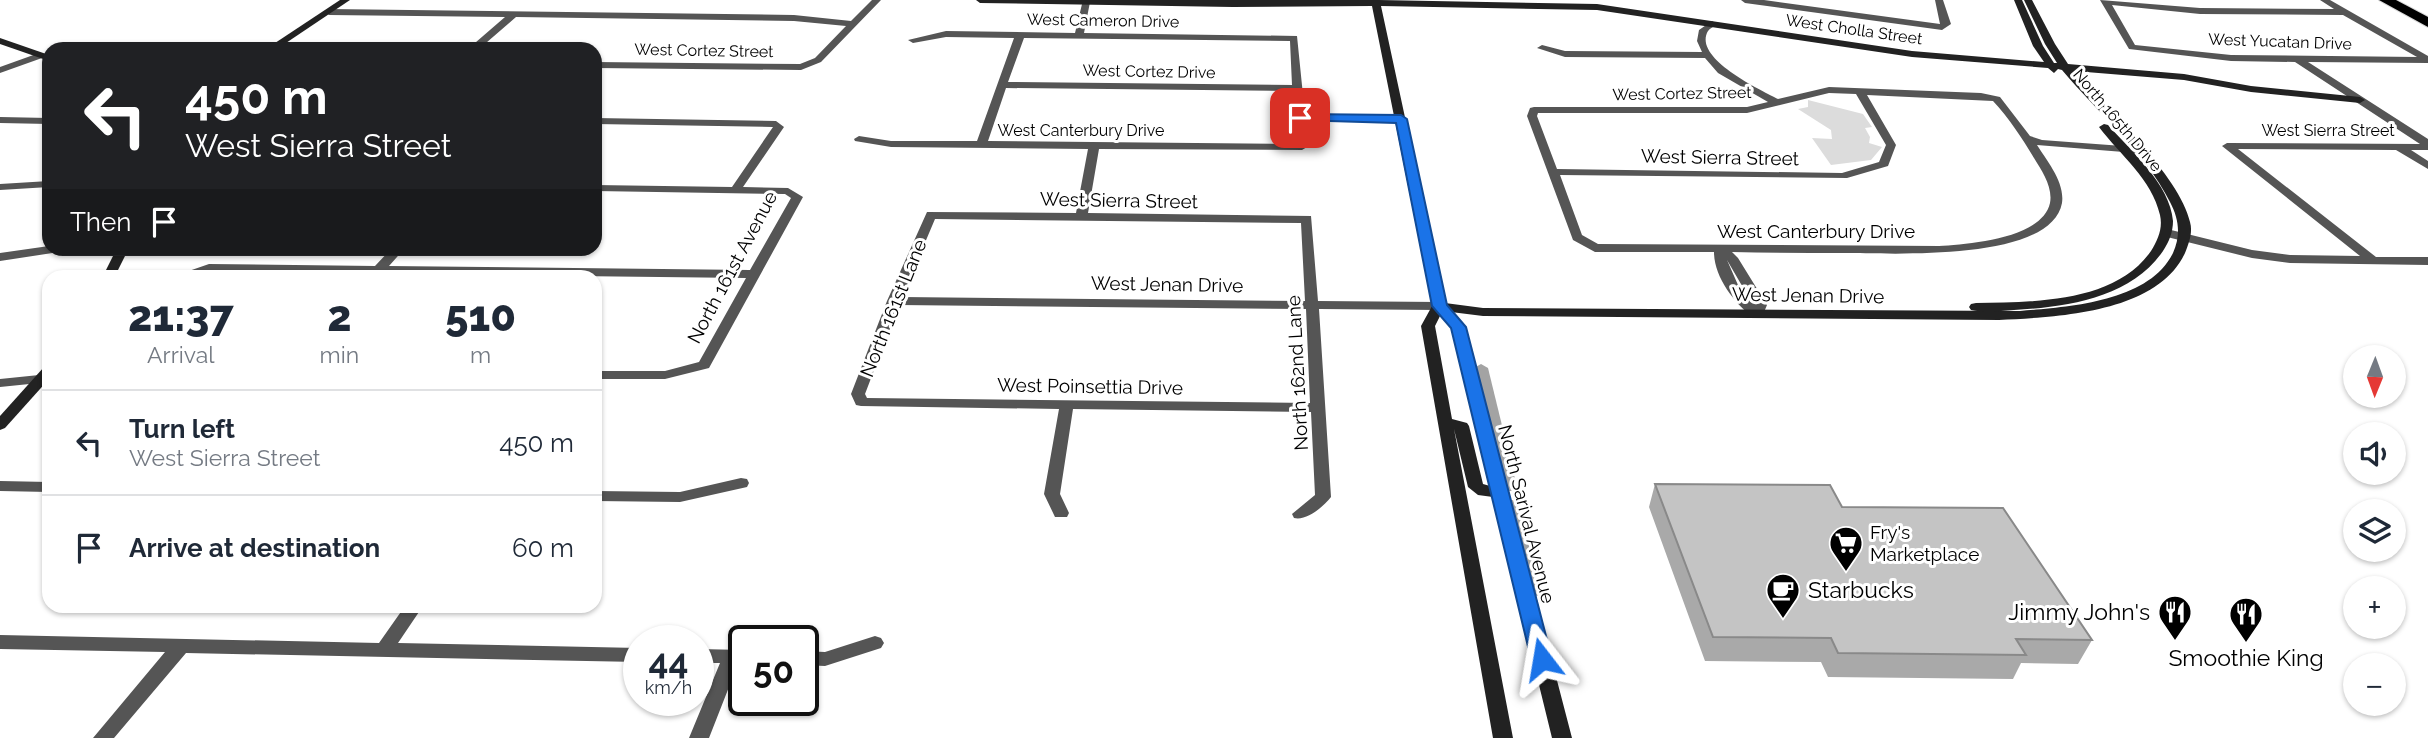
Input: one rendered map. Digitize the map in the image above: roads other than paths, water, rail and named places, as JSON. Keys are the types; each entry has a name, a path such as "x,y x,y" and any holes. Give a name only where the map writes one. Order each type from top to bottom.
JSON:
{"highway":[{"path":"2386,0 2428,23"}],"street":[{"path":"282,42 346,0"},
{"path":"329,12 357,0"},
{"path":"329,12 794,18 854,24 877,0"},
{"name":"West Cholla Street","path":"980,0 1233,4 1537,4 1711,26 1916,59 2184,77 2264,91 2360,100"},
{"path":"1745,0 1942,27 1946,24 1939,0"},
{"name":"North 165th Drive","path":"2018,0 2029,29 2052,67 2160,179 2177,203 2185,223 2185,237"},
{"name":"North 165th Drive","path":"2028,0 2046,39 2065,68 2127,146 2161,201 2167,233"},
{"path":"2324,0 2428,60"},
{"path":"2104,1 2200,11 2346,12"},
{"name":"West Yucatan Drive","path":"2104,1 2132,47 2231,58 2428,60"},
{"path":"1079,36 1086,2"},
{"name":"North Sarival Avenue","path":"1376,3 1440,306 1458,327 1562,738"},
{"path":"480,42 513,15"},
{"name":"West Cortez Street","path":"602,65 801,67 812,65 854,24"},
{"path":"1542,48 1565,54 1706,50 1712,43 1715,31 1711,26"},
{"name":"West Cameron Drive","path":"913,40 946,34 1294,38 1298,88"},
{"path":"981,146 1020,35"},
{"path":"0,41 42,56"},
{"path":"1706,50 1721,71 1777,103"},
{"path":"0,70 42,58"},
{"path":"2298,60 2428,145"},
{"name":"West Cortez Drive","path":"1001,85 1298,88"},
{"path":"1298,88 1300,118 1401,119"},
{"name":"West Cortez Street","path":"1554,172 1532,116 1534,110 1729,111 1829,90 1859,90 1996,99 2027,138"},
{"name":"West Sierra Street","path":"1554,172 1843,176 1884,164 1891,145 1859,90"},
{"name":"West Canterbury Drive","path":"859,139 891,144 981,146 1303,147 1300,118"},
{"path":"0,120 42,121"},
{"path":"602,121 776,124 779,127 735,190 602,188"},
{"path":"2027,138 2041,143 2127,146"},
{"name":"West Canterbury Drive","path":"1554,172 1577,237 1584,244 1595,248 1976,248 2010,240 2043,224 2056,206 2055,185 2027,138"},
{"name":"West Sierra Street","path":"2374,261 2227,146 2428,145"},
{"path":"1081,217 1094,146"},
{"path":"2398,146 2428,166"},
{"path":"0,187 42,184"},
{"name":"North 161st Avenue","path":"602,375 664,376 704,365 797,197 788,191 735,190"},
{"name":"West Sierra Street","path":"932,215 1307,219"},
{"name":"North 161st Lane","path":"861,402 858,394 894,301 932,215"},
{"name":"North 162nd Lane","path":"1300,513 1323,497 1307,219"},
{"path":"2167,233 2252,254 2290,259 2428,261"},
{"name":"West Jenan Drive","path":"1440,306 1483,312 1995,307 2035,304 2115,286 2149,264 2157,255 2167,233"},
{"name":"West Jenan Drive","path":"894,301 1440,306 1743,305 1758,309 1999,316 2050,313 2117,299 2148,285 2167,271 2181,252 2185,237"},
{"path":"1743,305 1718,259 1720,250 1732,258 1758,309"},
{"path":"0,257 42,251"},
{"path":"378,270 391,256"},
{"path":"204,270 241,270"},
{"path":"602,273 755,275"},
{"name":"North Sarival Avenue","path":"1440,306 1428,326 1503,738"},
{"path":"0,383 42,377"},
{"path":"0,425 42,380"},
{"name":"West Poinsettia Drive","path":"861,402 1318,408"},
{"path":"1061,513 1052,494 1067,404"},
{"path":"1446,422 1462,426 1476,487 1484,491 1500,492"},
{"path":"602,496 680,497 741,483"},
{"path":"0,486 42,487"},
{"path":"384,650 409,613"},
{"path":"0,642 623,655"},
{"path":"819,659 875,643"},
{"path":"103,738 182,645"},
{"path":"699,738 728,678"}],"waterway":[{"path":"1481,368 1509,487"},
{"path":"1513,505 1533,591"}],"place":[{"name":"Fry's Marketplace","path":"1846,573"},
{"name":"Starbucks","path":"1783,620"},
{"name":"Jimmy John's","path":"2175,642"},
{"name":"Smoothie King","path":"2246,644"}]}
